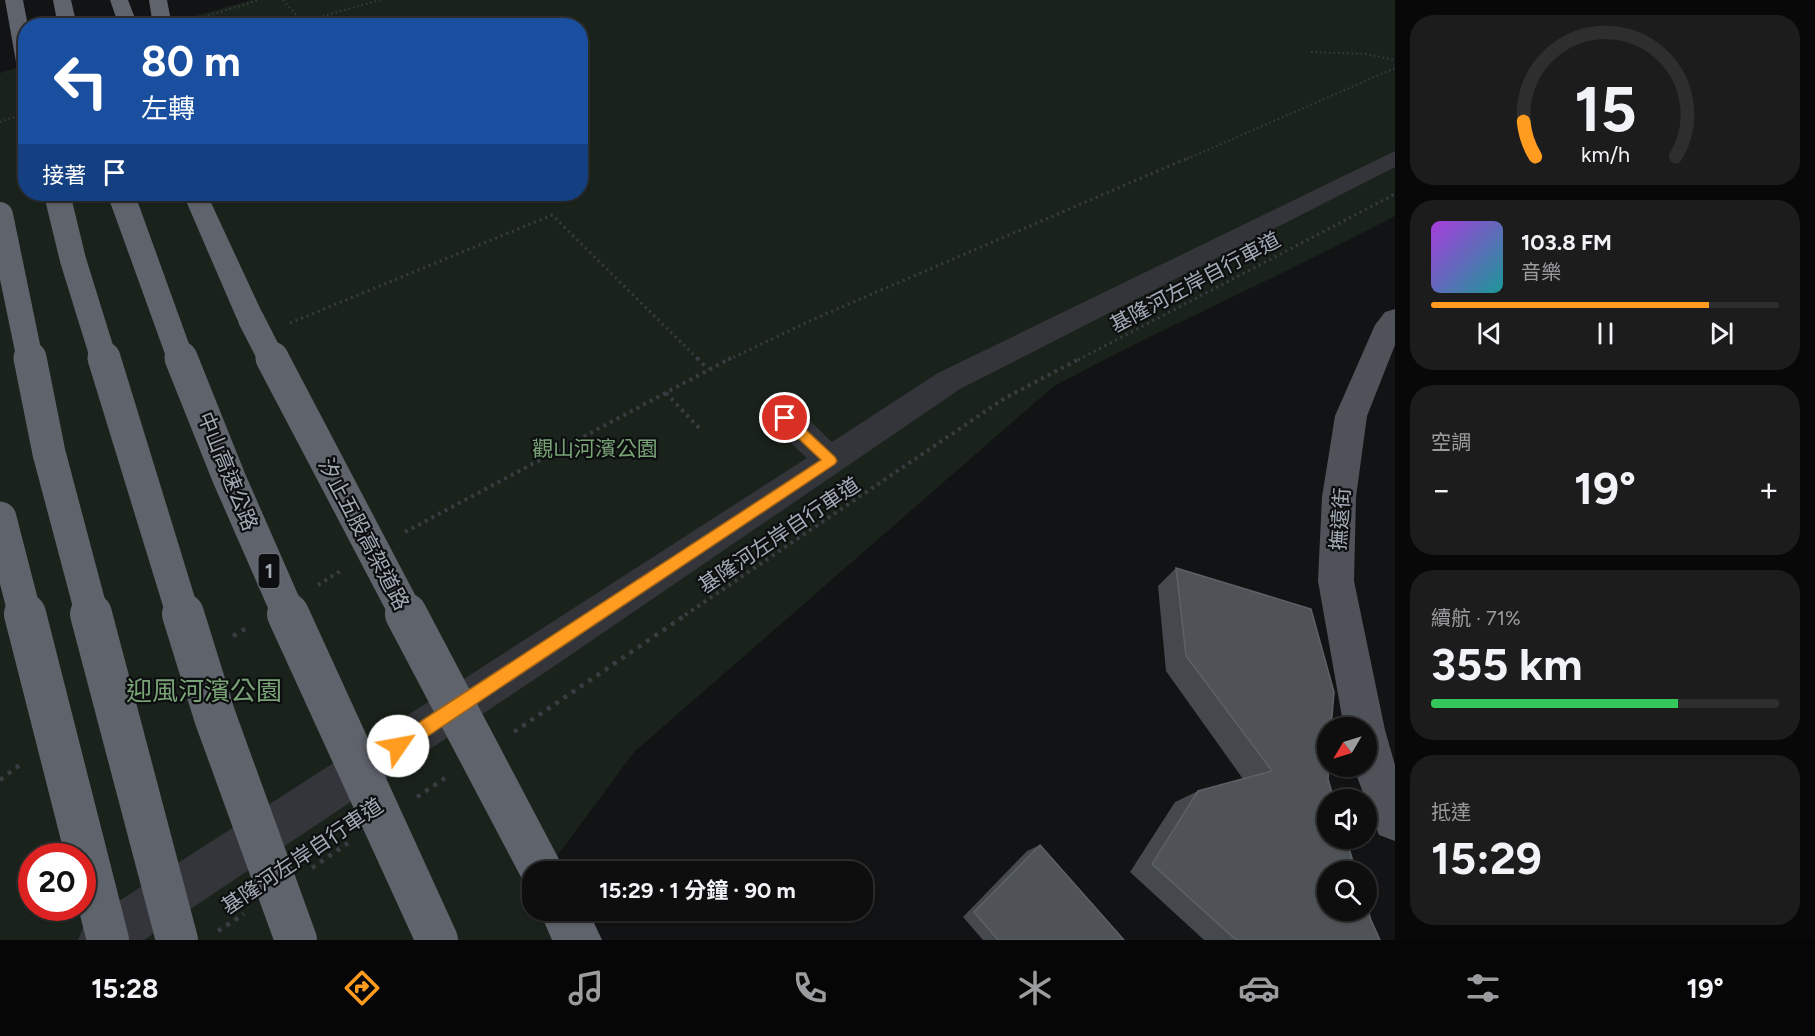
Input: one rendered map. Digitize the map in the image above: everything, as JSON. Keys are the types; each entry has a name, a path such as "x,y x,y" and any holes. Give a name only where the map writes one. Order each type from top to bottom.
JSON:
{"highway":[{"path":"14,0 18,21"},
{"path":"62,0 66,18"},
{"path":"119,0 126,18"},
{"path":"158,0 161,18"},
{"path":"59,201 73,260 215,717 296,940"},
{"name":"中山高速公路","path":"123,201 145,266 233,489 330,709 437,940"},
{"name":"汐止五股高架道路","path":"198,201 251,319 536,861"},
{"path":"215,201 251,319"},
{"path":"0,215 49,453 177,940"},
{"path":"0,518 108,940"},
{"path":"568,921 578,940"}],"main road":[{"name":"撫遠街","path":"1363,717 1336,581 1340,497 1351,416 1389,325 1395,319"},
{"path":"1377,771 1395,819"}],"lane":[{"path":"102,940 949,381 1395,158"},
{"path":"785,418 831,461"}],"path":[{"path":"199,18 259,0"},
{"path":"283,0 299,18"},
{"path":"313,18 380,0"},
{"path":"1311,52 1366,54 1395,60"},
{"path":"404,533 708,369 814,319 871,297 1395,68"},
{"path":"0,122 18,116"},
{"name":"基隆河左岸自行車道","path":"511,734 1005,398 1395,194"},
{"path":"289,323 552,215 708,369"},
{"path":"666,393 699,428"},
{"path":"312,588 343,570"},
{"path":"231,637 251,625"},
{"path":"0,780 28,759"},
{"name":"基隆河左岸自行車道","path":"412,800 452,774"},
{"name":"基隆河左岸自行車道","path":"303,873 353,840"},
{"name":"基隆河左岸自行車道","path":"214,933 254,907"}],"green space":[{"name":"觀山河濱公園","path":"251,0 1395,0 1395,216 1054,386 634,752 553,861 522,861 522,921 569,921 574,940 0,940 0,73 18,67 18,201 588,201 588,18 188,18"}],"pier":[{"path":"0,0 155,0 153,3 101,18 18,18 18,42 0,47"}],"building":[{"path":"1176,568 1311,609 1334,692 1332,717 1317,717 1317,777 1328,777 1331,789 1317,789 1317,849 1349,849 1353,861 1317,861 1317,921 1371,921 1380,940 1236,940 1152,864 1198,791 1272,771 1186,656"},
{"path":"1040,845 1124,940 998,940 974,912"}],"route":[{"path":"398,746 831,461 785,418"}],"park label":[{"name":"迎風河濱公園","path":"204,691"}]}
